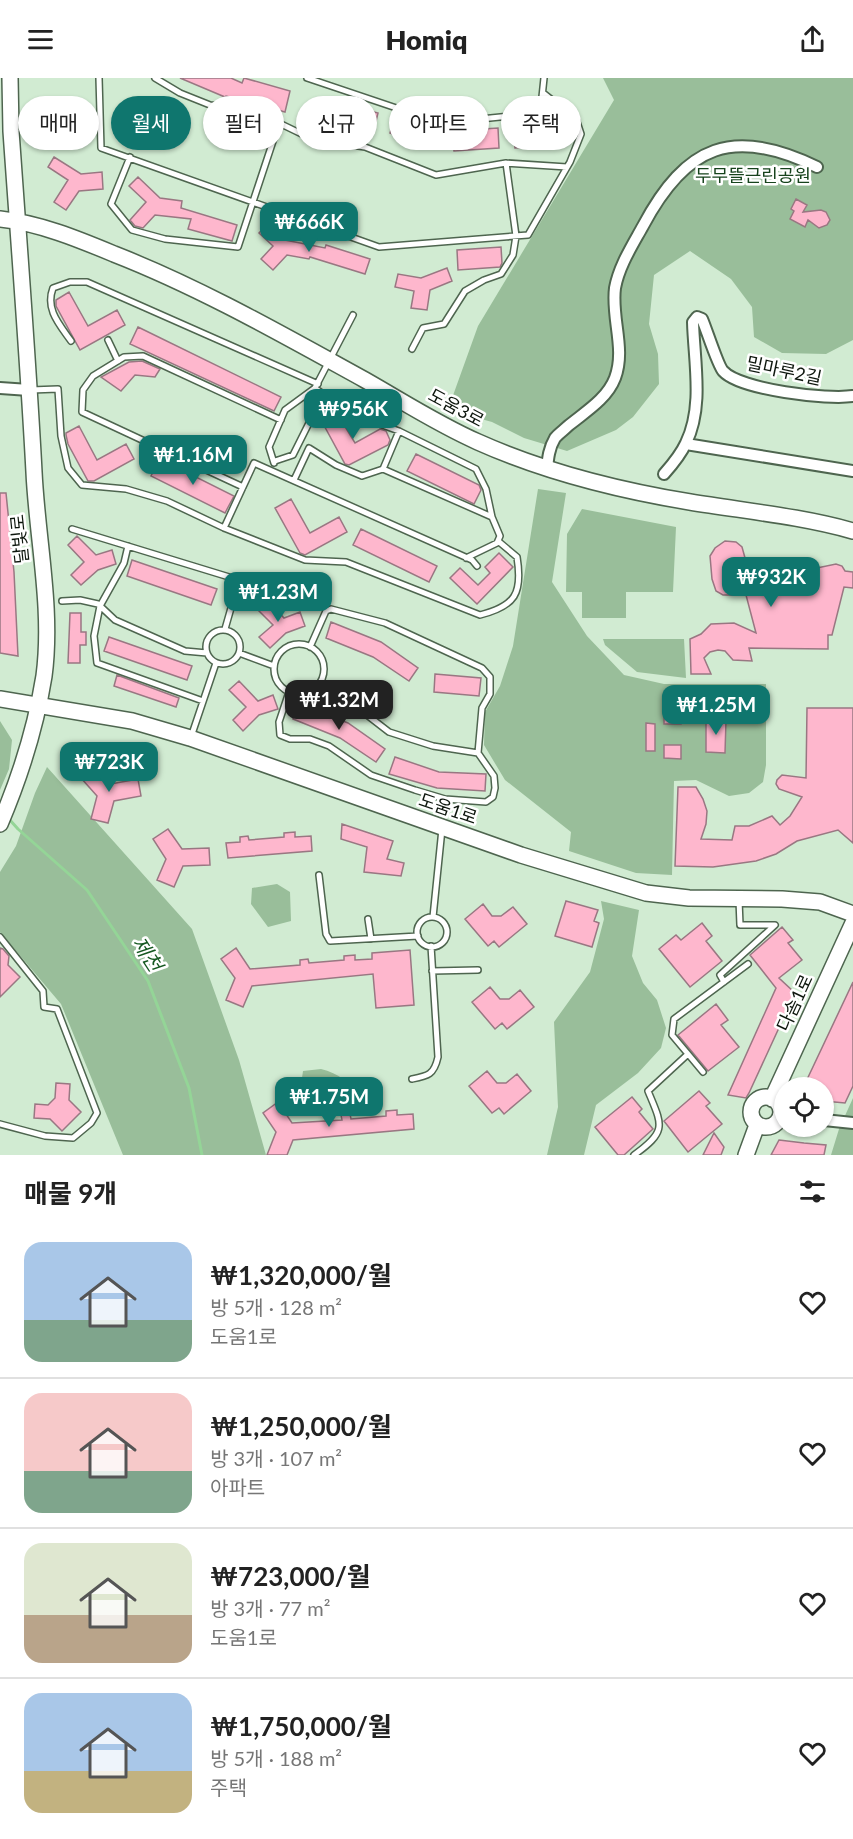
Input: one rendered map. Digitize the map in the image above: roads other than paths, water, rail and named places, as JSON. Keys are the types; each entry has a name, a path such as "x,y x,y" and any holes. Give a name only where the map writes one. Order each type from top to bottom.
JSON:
{"street":[{"name":"달빛로","path":"0,824 18,778 38,705 44,675 46,625 43,568 34,486 11,131 10,78"},
{"path":"547,469 549,453 555,437 599,401 616,377 621,354 615,304 618,276 648,215 672,180 700,157 735,147 755,146 772,149 817,167"},
{"name":"도움3로","path":"0,219 17,221 92,245 145,266 329,360 478,442 547,469 689,502 853,531"},
{"name":"밀마루2길","path":"664,474 686,444 694,422 697,405 693,322 697,317 702,319 722,371 744,383 816,396 853,396"},
{"path":"0,388 29,390"},
{"path":"686,444 853,471"},
{"name":"도움1로","path":"0,699 132,721 190,738 521,855 646,893 689,898 782,899 820,902 853,914"},
{"name":"다솜1로","path":"746,1155 757,1125 752,1117 752,1108 762,1098 772,1098 853,923"},
{"path":"834,1121 853,1123"},
{"path":"757,1125 767,1128 774,1124"}],"lane":[{"path":"99,78 101,148 379,247 528,235 567,167 581,134 576,119 543,93"},
{"path":"155,78 180,93 203,102"},
{"path":"307,78 441,123 520,114 542,97 544,78"},
{"path":"284,125 312,139 365,147 436,175 506,163 567,167"},
{"path":"130,157 111,204 132,231 165,239 238,247 270,150"},
{"path":"412,349 423,328 444,324 465,291 484,280 501,274 513,255 516,236 506,163"},
{"path":"71,341 52,314 49,299 53,288 70,282 87,282 316,386 346,412 399,431 476,470 486,489 492,517 500,536 497,543 466,558"},
{"path":"275,461 293,455 313,415 316,386 353,315"},
{"path":"108,340 118,361"},
{"path":"243,487 82,412 83,390 93,376 124,357 143,357 280,420"},
{"path":"271,470 275,461 269,447 285,410 316,386"},
{"path":"29,390 58,389 61,435 68,468 82,485 126,489 167,501 224,528 305,560 346,562 480,615 502,609 515,597 519,572 518,557 498,540"},
{"path":"384,469 399,431"},
{"path":"294,480 309,448 336,465 362,476 384,469 492,517"},
{"path":"224,528 254,463 472,560 477,567"},
{"path":"72,529 252,584 245,585 233,601 225,630"},
{"path":"128,546 124,563 100,606 94,636 97,663 203,701"},
{"path":"62,601 80,600 100,606 115,620 185,651 207,652"},
{"path":"290,692 279,722 280,735 290,739 310,739 329,746 371,775 445,799 486,802 493,797 494,776 478,753 482,708 490,694 490,677 482,668 385,622 331,609 326,611 310,647"},
{"path":"217,630 225,630 237,637 240,642 239,652 232,661 216,663 207,652 206,643 217,630"},
{"path":"296,644 310,647 318,654 324,669 319,684 306,693 290,692 277,682 274,666 276,658 288,646 296,644"},
{"path":"239,652 274,666"},
{"path":"190,738 216,663"},
{"path":"313,690 358,708 389,732 434,746 478,753"},
{"path":"433,917 442,828"},
{"path":"319,875 327,939 334,942 418,936"},
{"path":"724,982 720,975 775,925 740,925 739,899"},
{"path":"433,917 443,923 446,932 440,944 431,946 423,944 418,936 419,924 426,918 433,917"},
{"path":"368,919 371,939"},
{"path":"0,937 43,991 44,1008 57,1009 97,1113 92,1123 73,1138 45,1136 0,1124"},
{"path":"412,1079 427,1076 435,1068 438,1058 431,946"},
{"path":"704,1072 672,1035 674,1019 748,964"},
{"path":"432,971 478,970"},
{"path":"634,1155 644,1148 659,1131 661,1121 648,1091 688,1054"}],"waterway":[{"name":"제천","path":"9,819 87,890 148,981 189,1088 202,1155"}],"park label":[{"name":"두무뜰근린공원","path":"753,176"}]}
